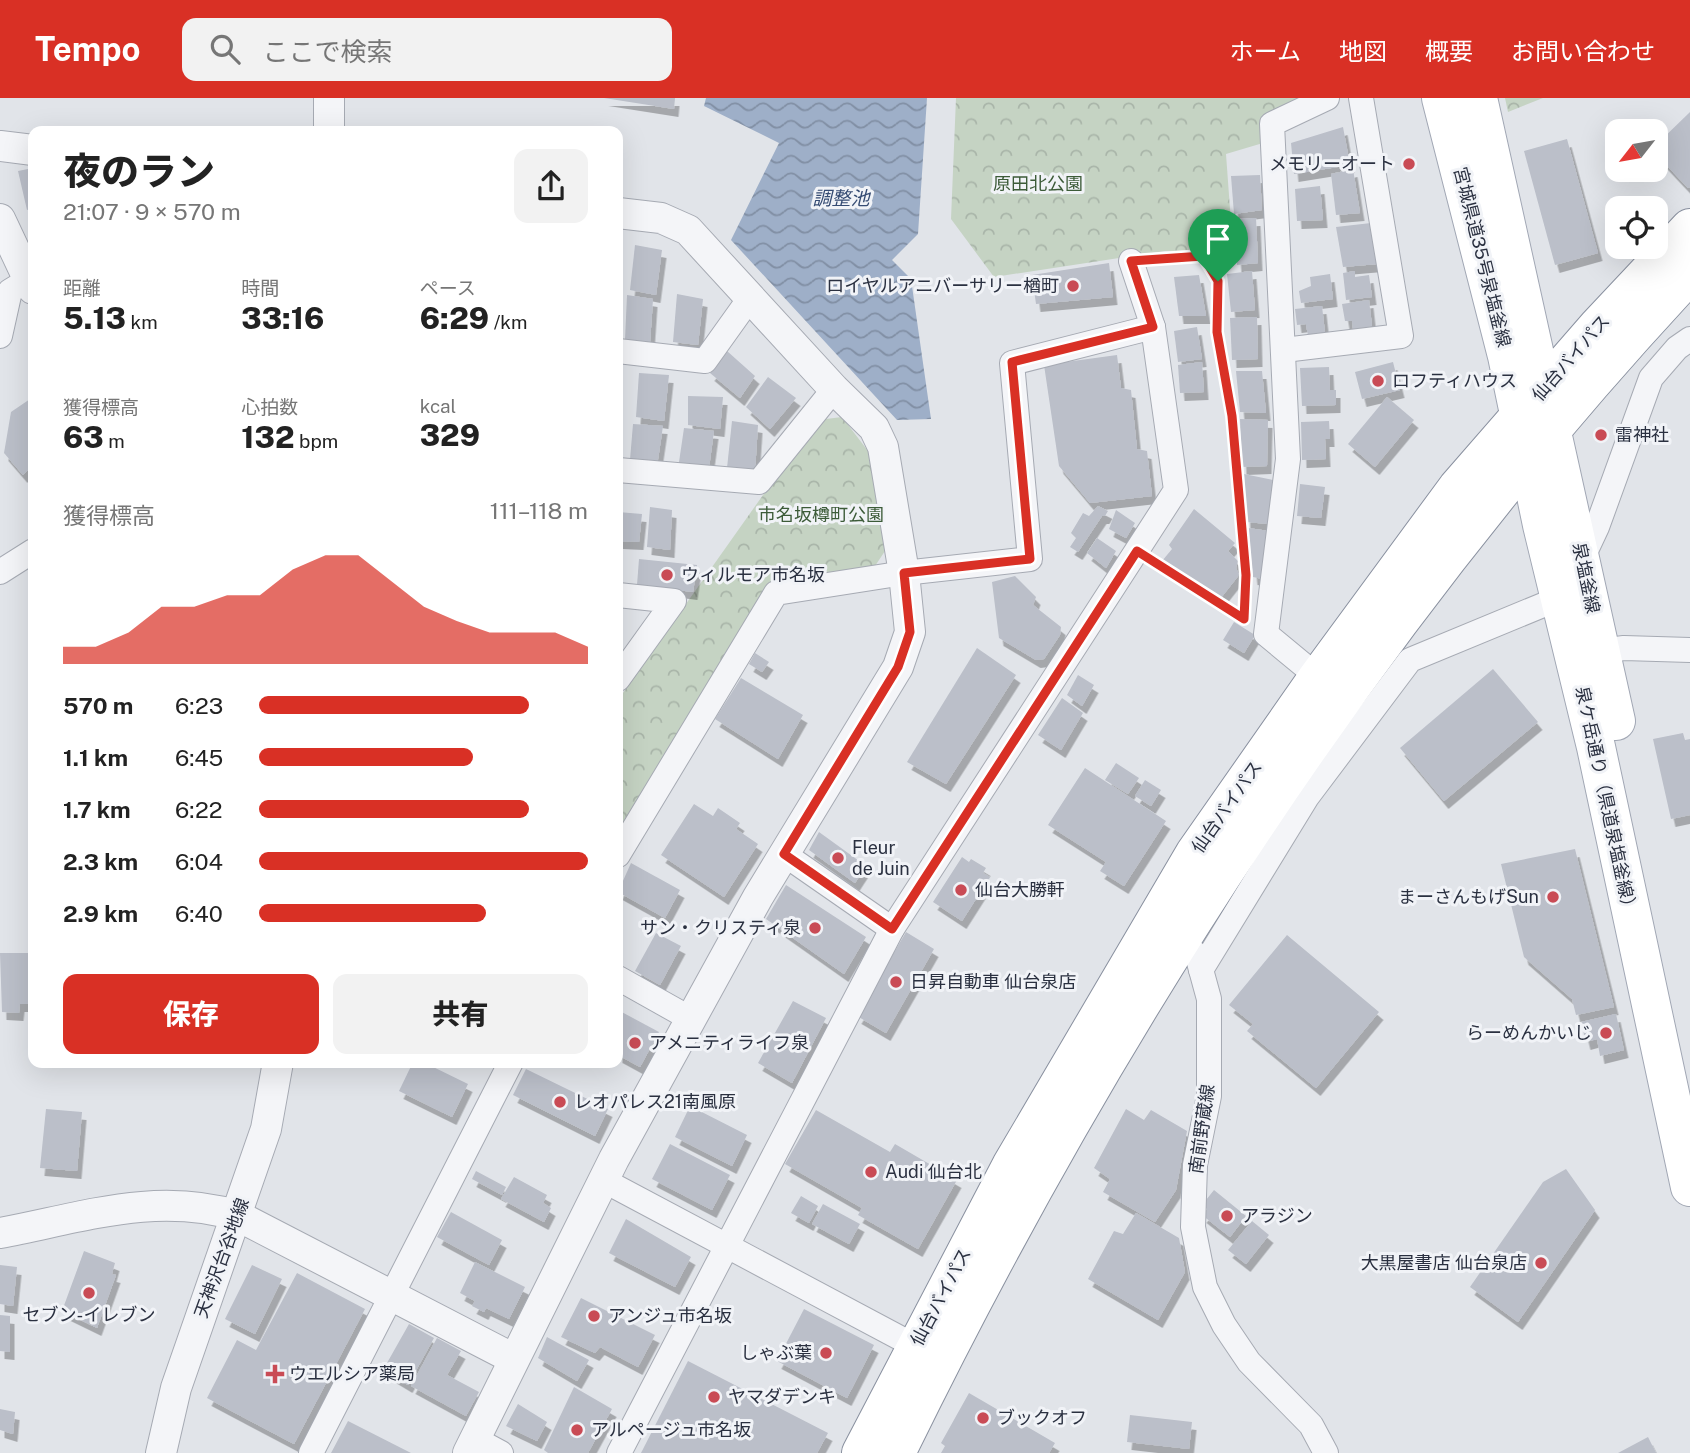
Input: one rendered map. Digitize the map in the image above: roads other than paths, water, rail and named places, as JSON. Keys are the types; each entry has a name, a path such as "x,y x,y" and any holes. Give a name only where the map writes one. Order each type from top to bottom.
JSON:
{"main road":[{"name":"宮城県道35号泉塩釜線","path":"1441,98 1539,411"},
{"name":"泉塩釜線","path":"1478,98 1539,411 1582,559 1682,1067"},
{"name":"仙台バイパス","path":"861,1453 1011,1166 1195,853 1318,677 1449,498 1539,411 1690,228"},
{"name":"仙台バイパス","path":"1539,411 1613,356 1690,274"},
{"name":"泉ケ岳通り（県道泉塩釜線）","path":"1539,411 1529,459 1560,598 1682,1067 1690,1187"},
{"name":"仙台バイパス","path":"895,1453 936,1370 1095,1080 1191,955 1284,784 1422,588 1529,459"}],"street":[{"path":"329,98 329,126"},
{"path":"1318,677 1266,634 1288,459 1272,124 1327,98"},
{"path":"1283,350 1401,336 1361,98"},
{"path":"0,146 28,149"},
{"path":"501,1453 472,1446 603,1180 784,854 898,667 910,632 904,573 883,447 874,428 834,390 688,230 661,218 623,214"},
{"path":"0,219 28,277"},
{"path":"619,1453 892,929 1176,490 1153,327 1131,261"},
{"path":"0,337 10,291 28,284"},
{"path":"623,352 705,362 750,298"},
{"path":"623,847 776,593 904,573 1030,559 1012,362 1153,327"},
{"path":"1582,559 1597,527 1651,378 1677,348 1690,339"},
{"path":"623,470 759,482 834,390"},
{"path":"0,572 28,554"},
{"path":"623,596 674,601 623,672"},
{"path":"1191,955 1410,660 1560,598"},
{"path":"1601,651 1624,648 1690,650"},
{"path":"784,854 892,929"},
{"name":"南前野蔵線","path":"1191,955 1209,999 1209,1096 1195,1165 1193,1227 1205,1287 1224,1325 1249,1362 1311,1425 1326,1453"},
{"path":"623,981 691,1019"},
{"name":"天神沢台谷地線","path":"161,1453 176,1388 238,1216 266,1129 277,1068"},
{"path":"311,1453 508,1068"},
{"path":"603,1180 915,1346"},
{"path":"0,1233 70,1216 157,1204 187,1205 238,1216 514,1359"}],"water":[{"name":"調整池","path":"706,98 927,98 918,234 892,260 911,279 931,419 897,420 731,240 779,143 704,106"}],"place":[{"name":"メモリーオート","path":"1409,164"},
{"name":"ロイヤルアニバーサリー楢町","path":"1073,286"},
{"name":"ロフティハウス","path":"1378,381"},
{"name":"雷神社","path":"1601,435"},
{"name":"ウィルモア市名坂","path":"667,575"},
{"name":"Fleur de Juin","path":"838,858"},
{"name":"仙台大勝軒","path":"961,890"},
{"name":"まーさんもげSun","path":"1553,897"},
{"name":"サン・クリスティ泉","path":"815,928"},
{"name":"日昇自動車 仙台泉店","path":"896,982"},
{"name":"らーめんかいじ","path":"1606,1033"},
{"name":"アメニティライフ泉","path":"635,1043"},
{"name":"レオパレス21南風原","path":"560,1102"},
{"name":"Audi 仙台北","path":"871,1172"},
{"name":"アラジン","path":"1227,1216"},
{"name":"大黒屋書店 仙台泉店","path":"1541,1263"},
{"name":"セブン-イレブン","path":"89,1293"},
{"name":"アンジュ市名坂","path":"594,1316"},
{"name":"しゃぶ葉","path":"826,1353"},
{"name":"ウエルシア薬局","path":"275,1374"},
{"name":"ヤマダデンキ","path":"714,1397"},
{"name":"ブックオフ","path":"983,1418"},
{"name":"アルページュ市名坂","path":"577,1430"}],"park label":[{"name":"原田北公園","path":"1038,184"},
{"name":"市名坂樽町公園","path":"821,515"}]}
